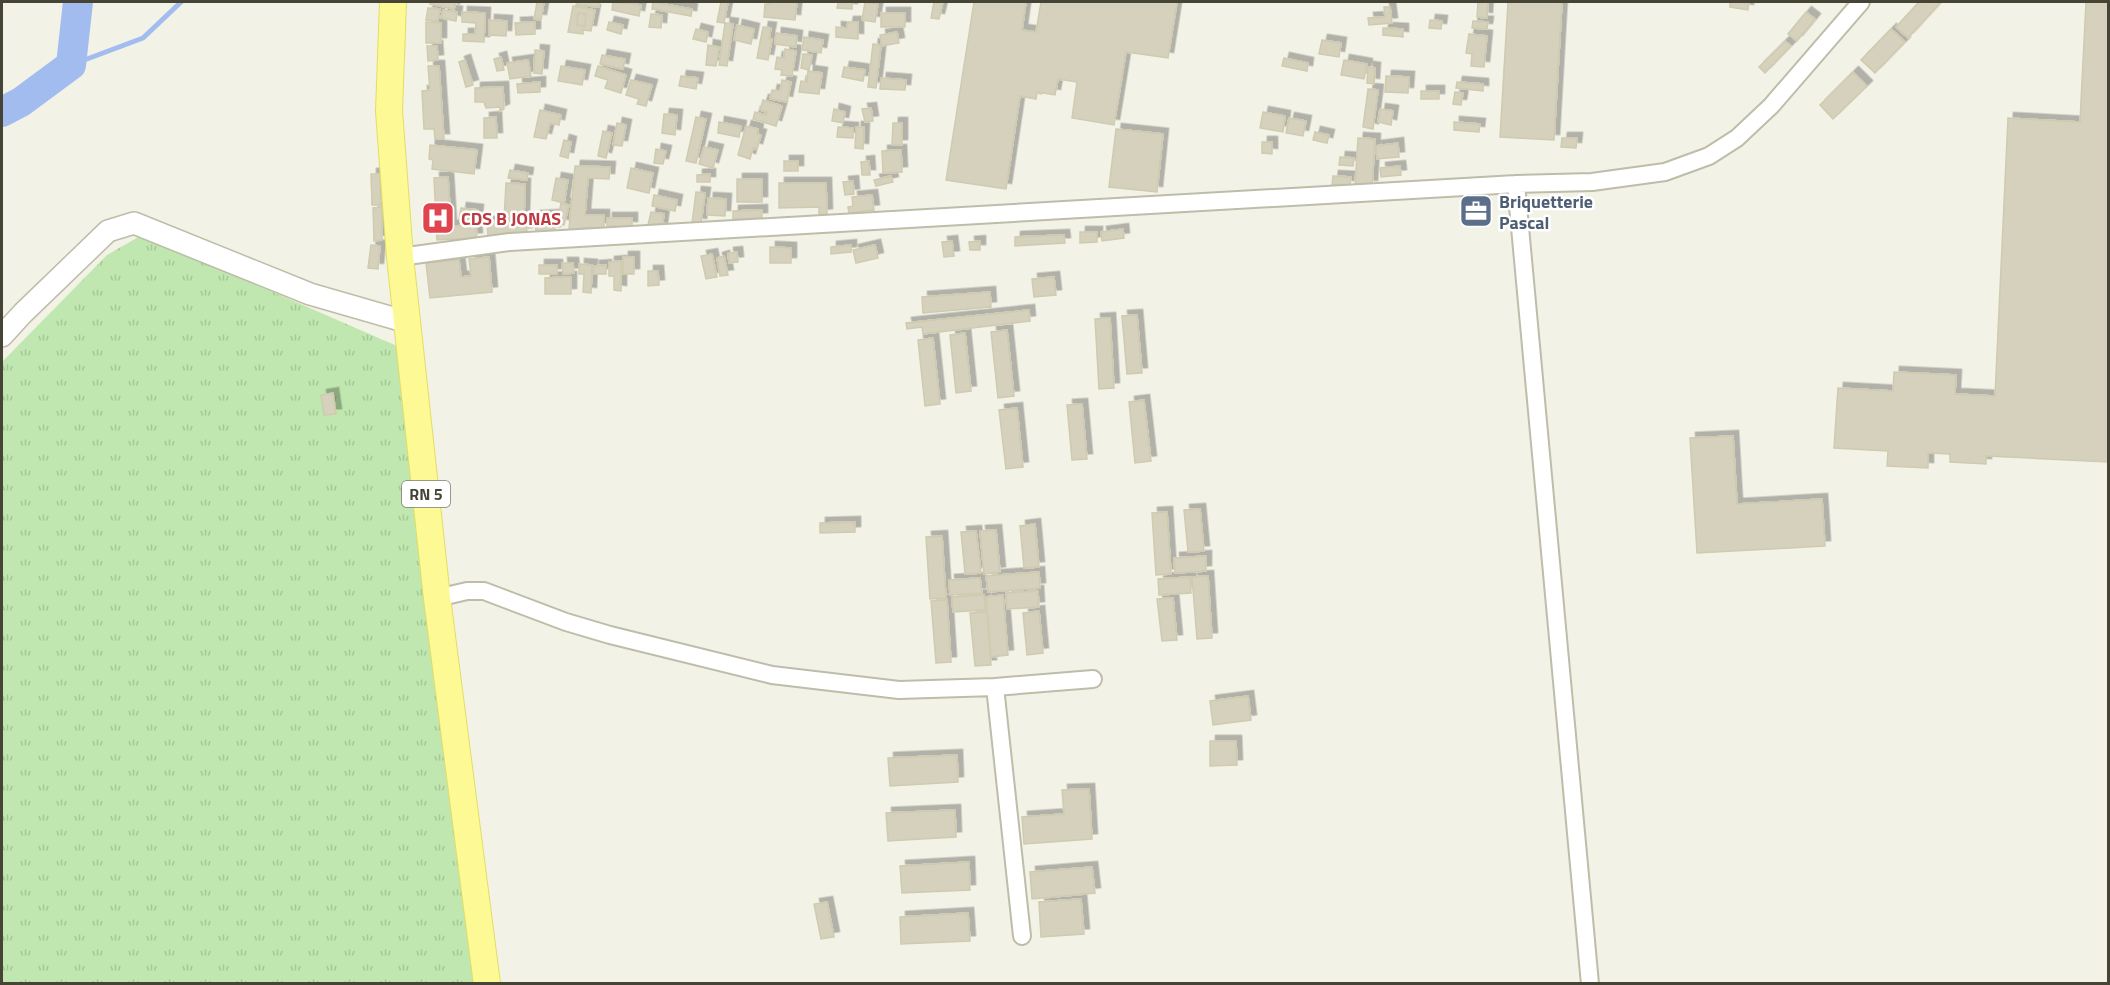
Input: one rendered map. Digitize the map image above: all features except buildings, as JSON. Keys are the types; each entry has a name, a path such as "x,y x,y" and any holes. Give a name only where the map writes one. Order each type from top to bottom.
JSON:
{"main road":[{"name":"RN 5","path":"393,2 389,111 400,257 437,598 487,984"}],"street":[{"path":"400,257 510,242 1516,184 1592,182 1665,172 1709,156 1737,138 1771,106 1861,2"},
{"path":"1516,184 1590,984"},
{"path":"2,336 22,313 108,231 134,223 310,294 407,322"},
{"path":"437,598 466,591 484,591 566,622 610,635 772,675 899,690 995,687 1093,679"},
{"path":"995,687 1022,936"}],"green space":[{"path":"142,235 397,346 475,983 2,984 2,362 107,255"}],"waterway":[{"path":"2,112 21,102 71,65 78,2"},
{"path":"71,65 143,38 181,2"}],"place":[{"name":"Briquetterie Pascal","path":"1476,211"},
{"name":"CDS B JONAS","path":"438,218"}]}
